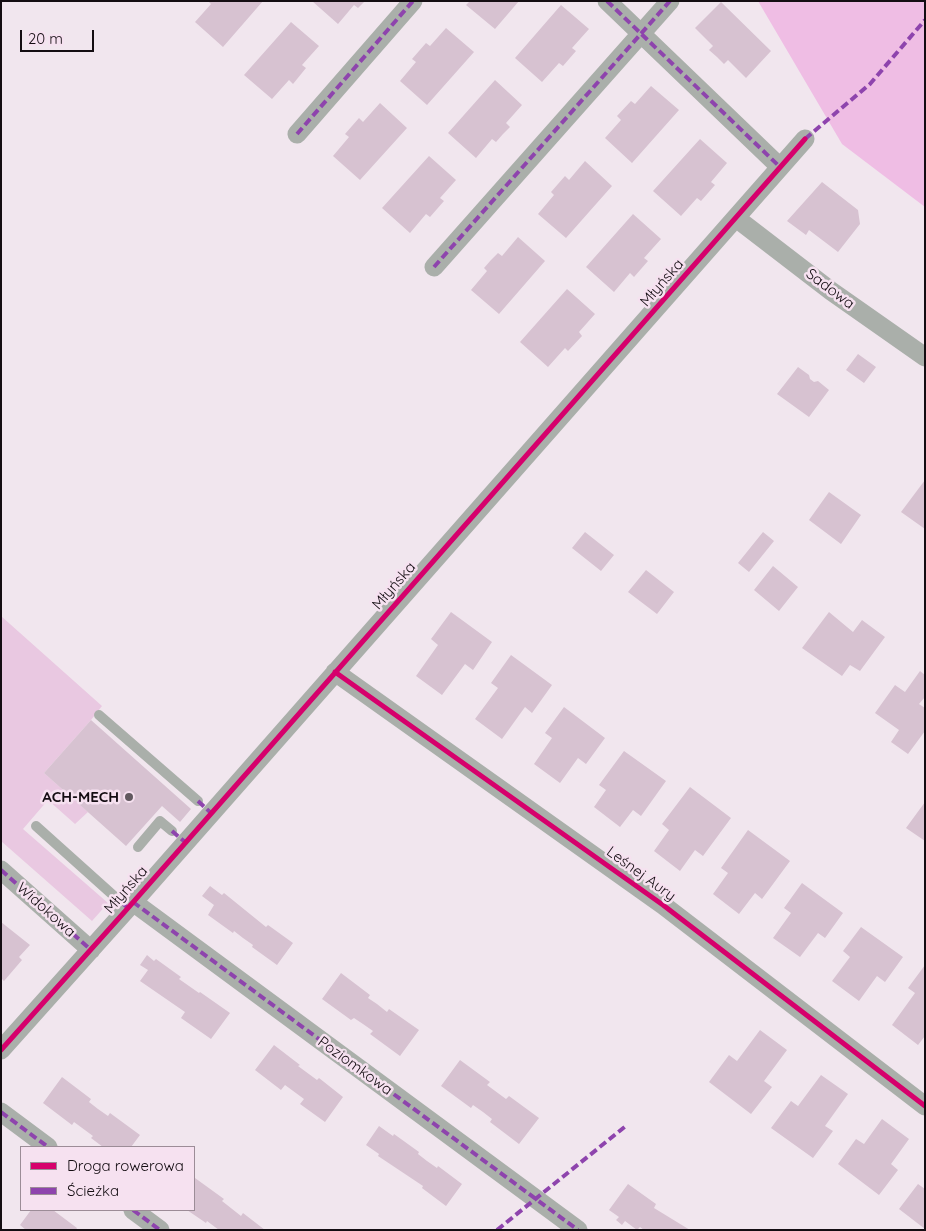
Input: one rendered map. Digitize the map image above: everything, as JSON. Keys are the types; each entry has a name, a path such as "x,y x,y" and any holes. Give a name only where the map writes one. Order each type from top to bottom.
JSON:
{"street":[{"path":"297,134 413,1"},
{"path":"607,1 780,166"},
{"path":"434,267 670,1"},
{"name":"Młyńska","path":"1,1050 134,902 805,139"},
{"name":"Sadowa","path":"736,218 831,291 925,357"},
{"name":"Leśnej Aury","path":"336,672 663,905 925,1106"},
{"name":"Widokowa","path":"1,870 91,950"},
{"name":"Poziomkowa","path":"134,902 578,1230"},
{"path":"1,1112 47,1146"},
{"path":"134,1211 160,1230"}],"lane":[{"path":"99,715 198,801"},
{"path":"138,847 160,821 172,831"},
{"path":"36,826 114,896"}],"shaded area":[{"path":"758,1 925,1 925,207 842,144"},
{"path":"1,616 102,706 44,773 88,812 75,824 48,800 23,829 108,903 92,921 1,841"}],"building":[{"path":"208,1 263,1 223,47 195,22 211,4"},
{"path":"312,1 365,1 358,8 354,5 338,24"},
{"path":"470,1 519,1 495,29 466,5"},
{"path":"721,2 771,51 746,78 728,60 724,64 709,50 713,46 695,28"},
{"path":"561,5 589,29 572,48 576,51 563,66 559,63 542,82 515,58"},
{"path":"291,22 319,46 302,65 306,68 293,84 289,80 272,99 244,75"},
{"path":"446,28 474,52 427,105 400,81 416,62 412,59 426,43 430,46"},
{"path":"495,80 522,105 506,123 510,127 496,142 492,139 476,158 448,133"},
{"path":"651,86 679,110 632,163 605,138 621,120 617,116 631,101 635,104"},
{"path":"380,103 407,128 360,180 333,156 349,137 345,134 359,118 363,122"},
{"path":"700,139 727,163 711,182 715,185 701,201 697,198 681,216 653,191"},
{"path":"429,156 456,180 440,198 444,201 430,217 426,214 410,233 382,208"},
{"path":"585,161 612,186 566,238 538,214 554,195 551,192 565,176 569,180"},
{"path":"822,182 858,210 860,224 838,252 809,230 806,235 787,221"},
{"path":"633,214 661,239 644,258 648,261 634,277 630,273 614,292 586,267"},
{"path":"518,237 545,261 499,314 471,290 487,271 484,268 491,260 498,253 502,256"},
{"path":"567,289 595,314 579,332 582,336 568,351 565,348 548,367 520,342"},
{"path":"858,354 876,367 864,383 846,370"},
{"path":"798,367 809,375 810,379 814,382 818,381 829,390 809,417 777,394"},
{"path":"925,480 925,529 901,512"},
{"path":"829,492 861,515 841,544 809,520"},
{"path":"585,532 614,555 601,571 572,548"},
{"path":"763,532 774,541 749,572 738,563"},
{"path":"773,566 798,587 779,611 754,590"},
{"path":"646,570 674,592 657,614 628,592"},
{"path":"451,612 492,642 473,670 465,664 442,695 416,676 438,645 431,639"},
{"path":"829,612 853,632 862,620 885,637 860,671 850,665 842,676 802,648"},
{"path":"511,655 552,685 532,713 525,707 502,739 475,719 498,688 491,683"},
{"path":"920,671 925,675 925,697 919,704 925,708 925,731 908,754 891,742 899,730 875,713 895,685 905,692"},
{"path":"564,707 605,738 586,764 578,758 560,783 534,764 552,738 545,733"},
{"path":"91,720 191,809 180,822 162,806 126,846 44,773"},
{"path":"624,751 666,781 641,816 633,810 620,827 594,807 606,790 599,785"},
{"path":"690,787 731,818 703,856 695,850 680,871 654,851 669,830 662,824"},
{"path":"925,802 925,841 906,828"},
{"path":"748,830 790,861 762,899 755,893 739,914 713,894 728,873 721,868"},
{"path":"802,883 843,913 825,938 818,933 800,957 773,938 791,913 784,908"},
{"path":"210,886 222,895 224,893 266,927 268,925 293,943 277,965 234,931 233,933 208,915 214,905 202,896"},
{"path":"1,922 30,945 19,957 22,960 4,981 1,978"},
{"path":"861,927 903,957 885,982 877,976 859,1001 832,981 850,957 843,951"},
{"path":"147,955 154,961 156,959 181,977 179,979 230,1013 211,1039 181,1018 185,1012 140,981 148,970 140,965"},
{"path":"925,965 925,1036 918,1045 892,1025 915,993 908,988"},
{"path":"341,973 370,995 368,998 387,1012 389,1009 419,1030 400,1056 370,1034 373,1031 354,1018 351,1020 322,999"},
{"path":"760,1030 787,1050 764,1081 772,1087 751,1114 709,1082 729,1055 737,1061"},
{"path":"274,1045 300,1065 298,1066 317,1080 319,1078 343,1097 325,1122 300,1104 304,1099 285,1085 281,1090 255,1070"},
{"path":"460,1060 490,1082 487,1085 506,1099 509,1096 539,1118 519,1144 490,1122 492,1119 483,1112 473,1105 471,1108 441,1086"},
{"path":"821,1075 848,1094 825,1126 833,1131 813,1158 771,1128 791,1101 798,1106"},
{"path":"62,1077 91,1099 89,1102 98,1109 108,1116 110,1113 140,1135 132,1146 102,1146 91,1138 93,1136 74,1122 72,1125 43,1103"},
{"path":"882,1119 909,1139 891,1164 898,1170 879,1195 838,1164 856,1139 864,1144"},
{"path":"379,1126 393,1136 394,1134 419,1152 418,1154 427,1161 437,1168 438,1166 462,1184 446,1206 422,1188 423,1186 378,1156 379,1154 366,1145"},
{"path":"195,1178 224,1199 222,1201 241,1216 243,1213 265,1230 219,1230 207,1221 206,1223 188,1211 195,1211"},
{"path":"628,1184 656,1204 654,1208 690,1230 644,1230 640,1227 637,1230 625,1221 622,1225 616,1220 619,1217 609,1210"},
{"path":"918,1184 925,1189 925,1229 899,1209"},
{"path":"30,1211 54,1211 77,1228 76,1230 26,1230 20,1225"}],"marked path":[{"path":"297,134 413,1"},
{"path":"607,1 780,167"},
{"path":"434,267 670,1"},
{"path":"805,139 870,84 925,20"},
{"path":"198,801 211,813"},
{"path":"172,831 185,842"},
{"path":"1,870 91,950"},
{"path":"114,896 128,908"},
{"path":"133,902 578,1230"},
{"path":"1,1112 47,1146"},
{"path":"497,1230 627,1125"},
{"path":"134,1211 160,1230"}],"cycle path":[{"path":"1,1050 805,139"},
{"path":"335,672 663,905 925,1106"}],"place":[{"name":"ACH-MECH","path":"129,797"}]}
